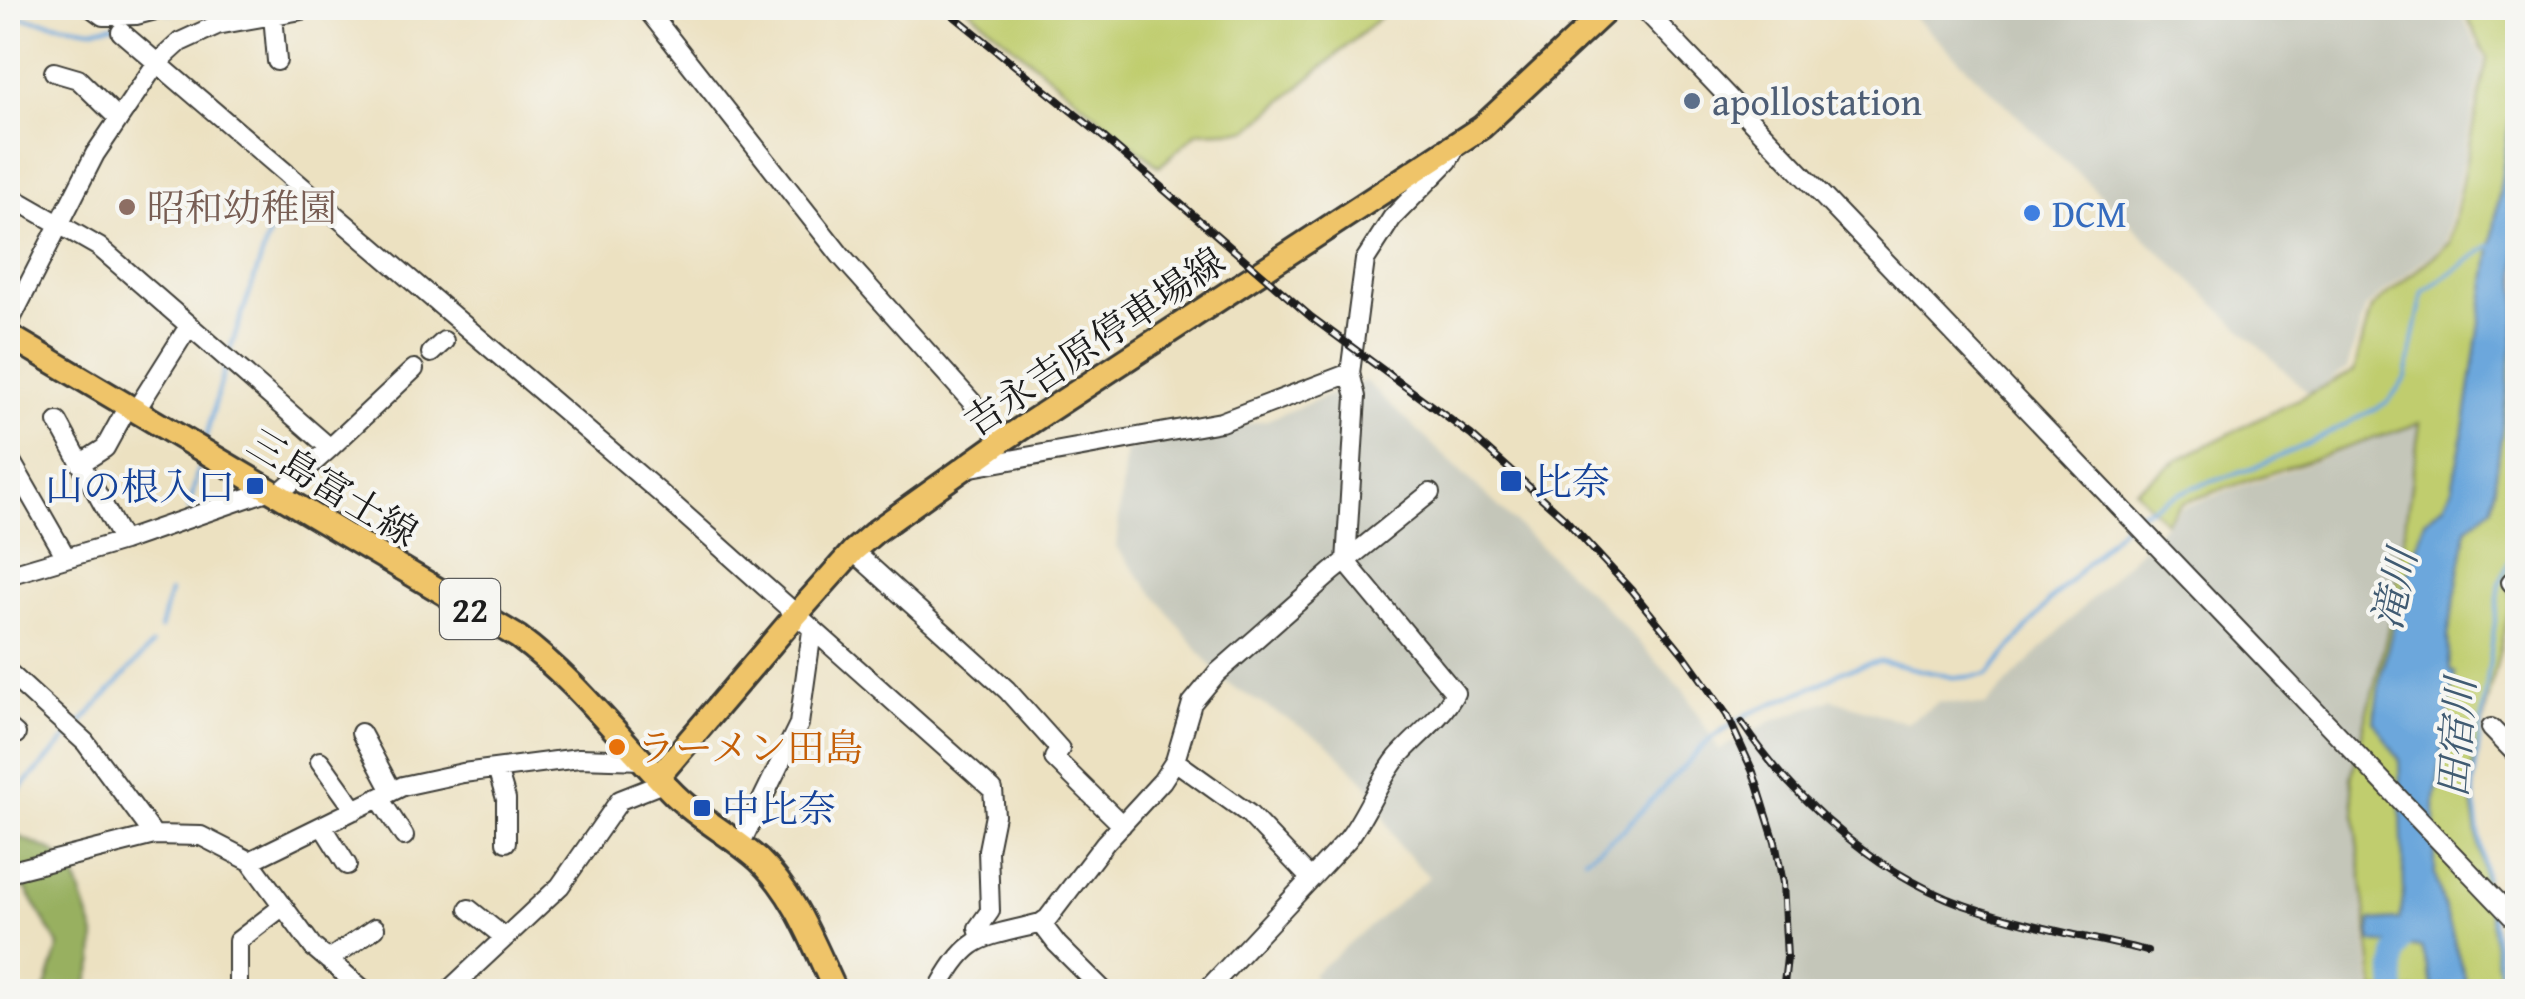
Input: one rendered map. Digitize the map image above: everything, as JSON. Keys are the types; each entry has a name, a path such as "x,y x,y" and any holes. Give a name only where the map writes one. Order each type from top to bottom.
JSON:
{"main road":[{"name":"吉永吉原停車場線","path":"655,774 804,623 853,551 1005,439 1458,144 1519,95 1609,8"},
{"name":"三島富士線","path":"8,335 518,637 548,660 692,810 776,878 792,900 836,992"}],"street":[{"path":"92,8 103,16 136,15 164,8"},
{"path":"8,325 56,225 118,118 156,64 180,42 218,25 313,8"},
{"path":"646,8 841,256 1005,439"},
{"path":"1642,8 2518,924"},
{"path":"272,15 277,61"},
{"path":"121,32 448,337 659,492 993,790 996,815 988,850 990,911 978,928 980,940"},
{"path":"54,72 78,79 118,118"},
{"path":"1205,992 1348,839 1395,761 1456,693 1346,562 1356,396 1350,373 1365,260 1392,218 1448,161 1458,144"},
{"path":"8,194 98,247 330,448"},
{"path":"82,462 105,448 189,326"},
{"path":"8,575 274,492 330,448 414,369"},
{"path":"966,468 1221,422 1350,373"},
{"path":"58,422 123,540"},
{"path":"8,456 66,557"},
{"path":"946,988 956,956 970,943 1040,923 1162,782 1175,761 1192,702 1217,674 1430,492"},
{"path":"853,551 1007,690 1060,749 1054,758 1122,825"},
{"path":"740,846 798,724 804,623"},
{"path":"8,672 73,732 154,835"},
{"path":"2491,728 2518,756"},
{"path":"361,733 404,836"},
{"path":"250,861 418,782 579,758 655,774"},
{"path":"320,761 354,810"},
{"path":"1175,761 1249,814 1309,877"},
{"path":"497,769 506,799 506,842"},
{"path":"447,992 560,886 620,800 655,774"},
{"path":"323,827 347,865"},
{"path":"8,872 154,835 201,836 250,861 313,947 366,992"},
{"path":"238,992 238,940 282,907"},
{"path":"469,909 504,938"},
{"path":"1040,923 1105,992"},
{"path":"328,960 374,928"}],"shaded area":[{"path":"1905,8 2458,8 2484,59 2445,243 2366,307 2347,369 2309,394"},
{"path":"1365,381 1609,611 1683,690 1719,750 1770,722 1832,699 1907,723 1939,702 1985,706 2181,508 2419,424 2392,612 2351,778 2371,991 1326,991 1312,975 1429,877 1399,846 1368,785 1326,742 1223,681 1116,547 1126,450 1267,420"}],"green space":[{"path":"967,8 1391,8 1249,130 1198,132 1159,167"},
{"path":"2463,8 2517,8 2517,567 2508,578 2511,602 2469,783 2501,991 2374,991 2351,778 2392,614 2420,423 2182,503 2165,522 2135,490 2179,459 2354,371 2371,308 2449,243 2487,58"},
{"path":"8,832 53,851 73,870 95,935 94,961 85,991 45,991 59,946 26,889 8,882"}],"water":[{"path":"2517,72 2517,315 2492,507 2467,528 2448,636 2450,671 2455,673 2435,799 2435,875 2469,991 2434,991 2422,948 2371,942 2370,921 2400,919 2404,891 2399,760 2374,721 2380,678 2425,520 2444,505 2452,488 2466,418"}],"waterway":[{"path":"169,13 181,8"},
{"path":"8,16 91,29 121,24"},
{"path":"230,350 284,191"},
{"path":"2135,515 2191,488 2251,469 2310,443 2388,402 2406,377 2423,292 2489,246 2494,247"},
{"path":"205,441 226,364"},
{"path":"189,510 198,469"},
{"path":"1585,858 1623,830 1711,738 1748,714 1842,671 1880,661 1956,678 1988,675 2049,602 2128,521"},
{"name":"田宿川","path":"2485,878 2473,787 2500,583 2510,559 2518,552"},
{"path":"160,629 170,592"},
{"path":"79,725 152,645"},
{"path":"8,802 69,736"},
{"name":"田宿川","path":"2489,902 2503,992"},
{"name":"滝川","path":"2395,992 2396,954 2403,939 2418,925"}],"railway":[{"path":"944,8 1101,135 1311,317 1471,435 1564,518 1631,590 1727,715 1753,772 1783,883 1787,958 1783,992"},
{"path":"1742,723 1789,783 1817,811 1878,860 1912,881 1946,898 2002,917 2147,951"}],"place":[{"name":"apollostation","path":"1692,101"},
{"name":"昭和幼稚園","path":"127,207"},
{"name":"DCM","path":"2032,213"},
{"name":"比奈","path":"1511,481"},
{"name":"山の根入口","path":"255,486"},
{"name":"ラーメン田島","path":"617,747"},
{"name":"中比奈","path":"702,808"}]}
